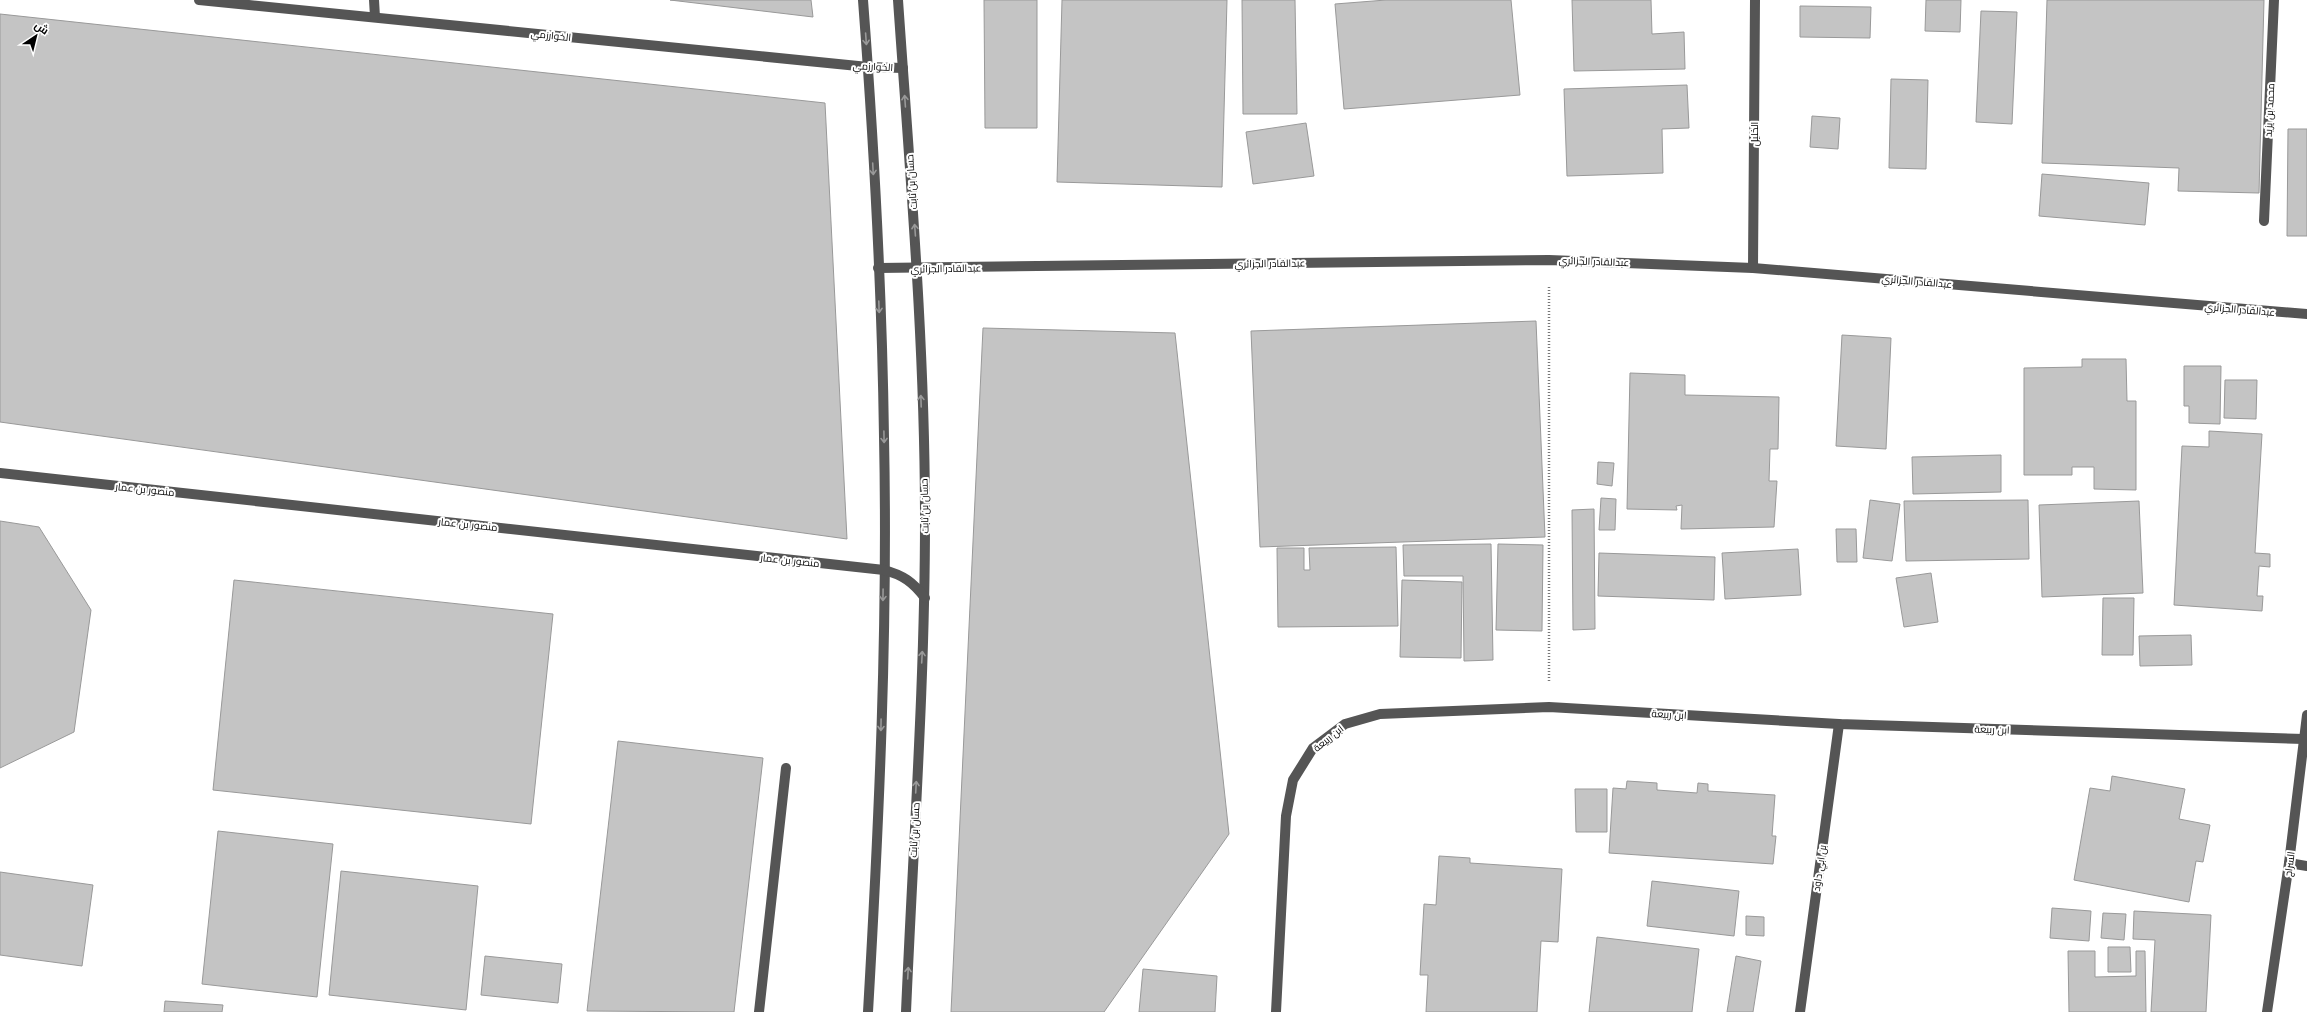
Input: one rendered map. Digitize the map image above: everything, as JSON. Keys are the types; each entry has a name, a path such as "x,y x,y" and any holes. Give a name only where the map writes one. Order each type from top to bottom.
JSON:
{"street":[{"name":"الخوارزمي","path":"199,0 868,67 903,68"},
{"path":"374,0 375,17"},
{"path":"863,0 868,67 878,268 884,438 884,570 880,756 868,1012"},
{"name":"حسان بن ثابت","path":"898,0 918,269 925,515 925,598 906,1012"},
{"name":"الخليل","path":"1753,268 1755,0"},
{"name":"محمد بن يزيد","path":"2264,221 2274,0"},
{"name":"عبدالقادر الجزائري","path":"878,268 918,269 1549,260 1753,268 2307,314"},
{"name":"منصور بن عمار","path":"0,473 884,570 900,574 914,584 925,598"},
{"name":"ابن ربيعة","path":"1276,1012 1286,816 1293,780 1313,748 1346,724 1380,714 1549,708 1839,724 2304,738"},
{"name":"السراج","path":"2267,1012 2289,863 2307,715"},
{"name":"بن ابي داود","path":"1800,1012 1839,724"},
{"path":"759,1012 786,768"},
{"path":"2289,863 2307,866"}],"path":[{"path":"1549,260 1549,708"}],"building":[{"path":"670,0 811,0 813,17"},
{"path":"984,0 1037,0 1037,128 985,128"},
{"path":"1062,0 1227,0 1222,187 1057,182"},
{"path":"1242,0 1295,0 1297,114 1243,114"},
{"path":"1386,0 1511,0 1520,95 1344,109 1335,4"},
{"path":"1572,0 1651,0 1652,34 1684,32 1685,69 1574,71"},
{"path":"1926,0 1961,0 1960,32 1925,31"},
{"path":"2047,0 2264,0 2259,193 2178,191 2179,168 2042,163"},
{"path":"1800,6 1871,7 1870,38 1800,37"},
{"path":"1981,11 2017,12 2012,124 1976,122"},
{"path":"0,14 825,103 847,539 0,422"},
{"path":"1891,79 1928,80 1926,169 1889,168"},
{"path":"1687,85 1689,128 1662,129 1663,173 1567,176 1564,89"},
{"path":"1812,116 1840,118 1838,149 1810,147"},
{"path":"1306,123 1314,176 1253,184 1246,132"},
{"path":"2288,129 2307,129 2307,236 2287,236"},
{"path":"2042,174 2149,183 2145,225 2039,216"},
{"path":"1536,321 1545,537 1260,547 1251,331"},
{"path":"983,328 1175,333 1229,834 1104,1012 951,1012"},
{"path":"1842,335 1891,338 1886,449 1836,446"},
{"path":"2082,359 2126,359 2127,401 2136,401 2136,490 2094,489 2094,467 2072,467 2072,475 2024,475 2024,368 2082,367"},
{"path":"2184,366 2221,366 2220,424 2189,423 2189,406 2184,406"},
{"path":"1630,373 1685,375 1685,395 1779,397 1778,449 1770,449 1769,481 1777,481 1774,527 1681,529 1682,505 1676,506 1677,510 1627,509"},
{"path":"2225,380 2257,380 2256,419 2224,418"},
{"path":"2209,431 2262,434 2255,553 2270,554 2270,567 2259,566 2257,596 2263,596 2262,611 2174,605 2182,446 2209,447"},
{"path":"2001,455 2001,492 1913,494 1912,457"},
{"path":"1598,462 1614,463 1612,486 1597,484"},
{"path":"1601,498 1616,499 1615,530 1599,530"},
{"path":"1870,500 1900,504 1892,561 1863,558"},
{"path":"2028,500 2029,559 1906,561 1904,501"},
{"path":"2139,501 2143,593 2042,597 2039,505"},
{"path":"1594,509 1595,629 1573,630 1572,510"},
{"path":"0,521 39,527 91,610 74,732 0,768"},
{"path":"1836,529 1856,529 1857,562 1837,562"},
{"path":"1491,544 1493,660 1464,661 1463,576 1404,576 1403,545"},
{"path":"1498,544 1543,545 1542,631 1496,630"},
{"path":"1396,547 1398,626 1278,627 1277,548 1304,548 1304,570 1310,570 1309,548"},
{"path":"1798,549 1801,595 1725,599 1722,553"},
{"path":"1599,553 1715,557 1714,600 1598,596"},
{"path":"1931,573 1938,622 1904,627 1896,578"},
{"path":"234,580 553,614 531,824 213,790"},
{"path":"1402,580 1462,582 1461,658 1400,657"},
{"path":"2103,598 2134,598 2133,655 2102,655"},
{"path":"2191,635 2192,665 2140,666 2139,636"},
{"path":"618,741 763,758 734,1012 587,1011"},
{"path":"2112,776 2185,789 2179,819 2210,825 2203,862 2196,861 2189,902 2074,880 2090,788 2110,791"},
{"path":"1627,781 1657,783 1657,790 1697,793 1698,783 1708,784 1708,791 1775,795 1772,836 1776,836 1773,864 1609,853 1613,788 1626,789"},
{"path":"1575,789 1607,789 1607,832 1576,832"},
{"path":"218,831 333,844 317,997 202,984"},
{"path":"1439,856 1470,858 1470,863 1562,869 1558,942 1541,941 1537,1012 1426,1012 1428,975 1420,975 1424,904 1436,905"},
{"path":"341,871 478,886 466,1010 329,995"},
{"path":"0,872 93,885 82,966 0,955"},
{"path":"1652,881 1739,891 1734,936 1647,926"},
{"path":"2052,908 2091,911 2089,941 2050,938"},
{"path":"2134,911 2211,915 2206,1012 2151,1012 2155,940 2133,939"},
{"path":"2103,913 2126,914 2124,940 2101,938"},
{"path":"1746,916 1764,917 1764,936 1746,935"},
{"path":"1597,937 1699,949 1692,1012 1589,1012"},
{"path":"2108,947 2130,947 2131,972 2108,972"},
{"path":"2068,951 2095,951 2095,977 2136,976 2136,951 2145,951 2146,1012 2069,1012"},
{"path":"485,956 562,964 558,1003 481,995"},
{"path":"1736,956 1761,961 1753,1012 1727,1012"},
{"path":"1143,969 1217,976 1215,1012 1139,1012"},
{"path":"165,1001 223,1005 222,1012 164,1012"}]}
